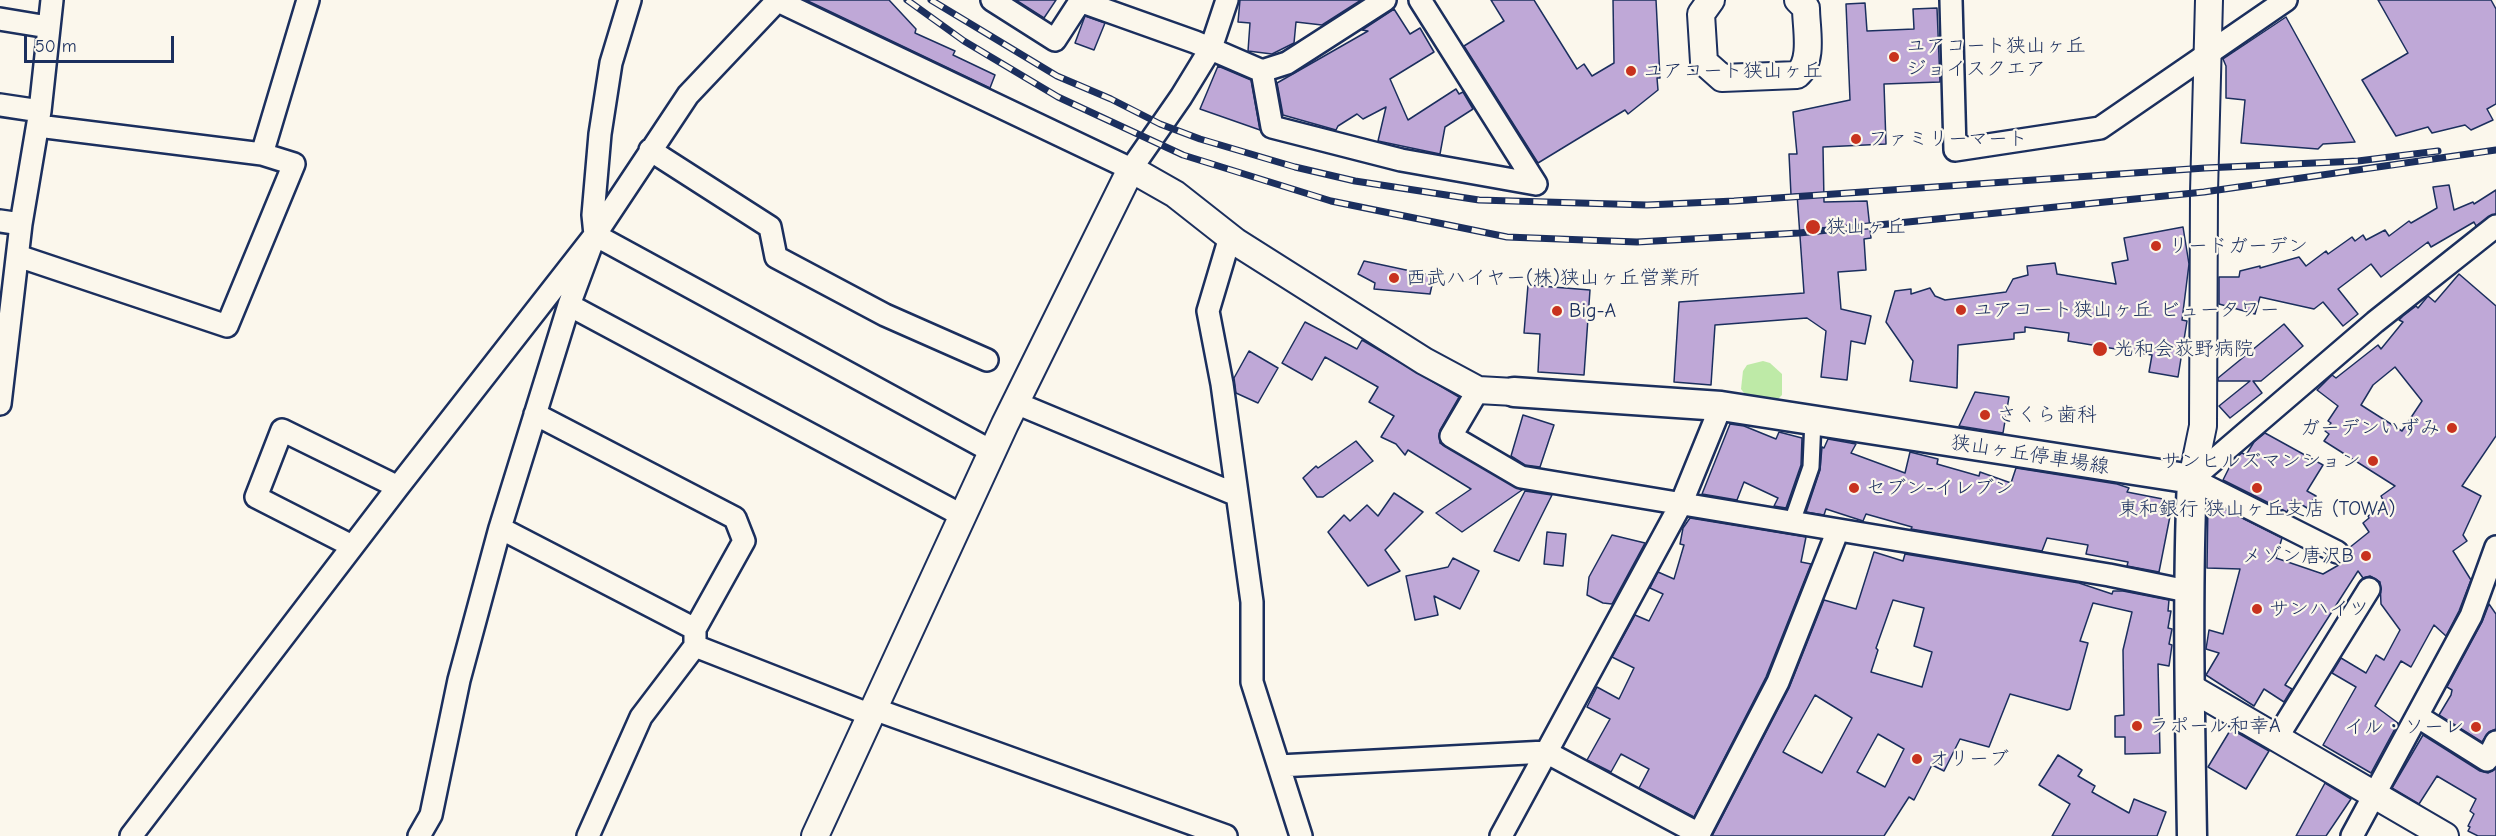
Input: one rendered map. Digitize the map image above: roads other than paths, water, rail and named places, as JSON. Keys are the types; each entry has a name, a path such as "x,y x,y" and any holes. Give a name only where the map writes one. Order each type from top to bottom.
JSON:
{"main road":[{"name":"狭山ヶ丘停車場線","path":"1514,392 1721,406 2192,479"},
{"path":"2192,479 2187,591 2191,687 2192,836"}],"street":[{"path":"0,404 6,304 18,256 21,224 39,119 52,0"},
{"path":"262,154 308,0"},
{"path":"419,836 431,815 459,680 500,528 569,304 595,235 593,215 599,146 611,63 630,0"},
{"path":"131,836 352,546 595,235 688,95 776,0 1131,169 1175,194 1230,237 1424,361 1478,390 1514,392"},
{"path":"992,0 1055,40 1081,1 1211,48 1262,71 1287,63 1385,0"},
{"path":"815,836 1016,403 1131,169 1181,97 1211,48 1227,0"},
{"path":"1262,71 1272,127 1390,157 1536,184 1420,0"},
{"path":"1711,0 1701,14 1704,62 1722,78 1797,75 1801,72 1807,58 1806,8 1798,0"},
{"path":"1951,0 1955,150 2100,128 2286,0"},
{"path":"2192,479 2203,426 2204,192 2209,0"},
{"path":"0,19 48,27"},
{"path":"0,105 39,119 262,154 294,164 227,326 18,256"},
{"path":"650,150 770,227 776,257 885,315 987,360"},
{"path":"0,221 21,224"},
{"path":"2192,479 2357,338 2496,226"},
{"path":"595,235 993,452"},
{"path":"1230,237 1208,311 1222,384 1252,602 1252,682 1301,836"},
{"path":"569,304 963,516"},
{"path":"1478,390 1451,436 1521,477 2109,574 2187,591"},
{"path":"1016,403 1237,495"},
{"path":"1501,836 1681,504 1721,406"},
{"path":"535,414 735,518 744,541 695,638 641,717 588,836"},
{"path":"1792,522 1811,467 1813,420"},
{"path":"352,546 256,497 282,430 398,487"},
{"path":"2192,479 2337,552"},
{"path":"500,528 695,638 873,712 1226,836"},
{"path":"1279,766 1546,752 1698,835 1778,682 1838,530"},
{"path":"2352,836 2373,793 2471,616 2492,571 2496,547"},
{"path":"2278,736 2369,589"},
{"path":"2191,687 2445,836"},
{"path":"2417,716 2487,760 2496,742"}],"railway":[{"path":"907,0 964,41 1058,97 1183,155 1331,201 1507,237 1637,242 1799,233 2204,192 2496,150"},
{"path":"931,0 1057,76 1111,99 1160,124 1200,139 1295,167 1355,181 1479,200 1647,205 1734,201 2205,168 2358,161 2438,151"}],"place":[{"name":"ユアコート狭山ヶ丘 ジョイスクエア","path":"1894,57"},
{"name":"ユアコート狭山ヶ丘","path":"1631,71"},
{"name":"ファミリーマート","path":"1856,139"},
{"name":"狭山ヶ丘","path":"1813,227"},
{"name":"リードガーデン","path":"2156,246"},
{"name":"西武ハイヤー(株)狭山ヶ丘営業所","path":"1394,278"},
{"name":"ユアコート狭山ヶ丘 ビュータワー","path":"1961,310"},
{"name":"Big-A","path":"1557,311"},
{"name":"光和会荻野病院","path":"2100,349"},
{"name":"さくら歯科","path":"1985,415"},
{"name":"ガーデンいずみ","path":"2452,428"},
{"name":"サンヒルズマンション","path":"2373,461"},
{"name":"セブン-イレブン","path":"1854,488"},
{"name":"東和銀行 狭山ヶ丘支店 (TOWA)","path":"2257,488"},
{"name":"メゾン唐沢B","path":"2366,556"},
{"name":"サンハイツ","path":"2257,609"},
{"name":"ラポール和幸A","path":"2137,726"},
{"name":"イル・ソーレ","path":"2476,727"},
{"name":"オリーブ","path":"1917,759"}]}
